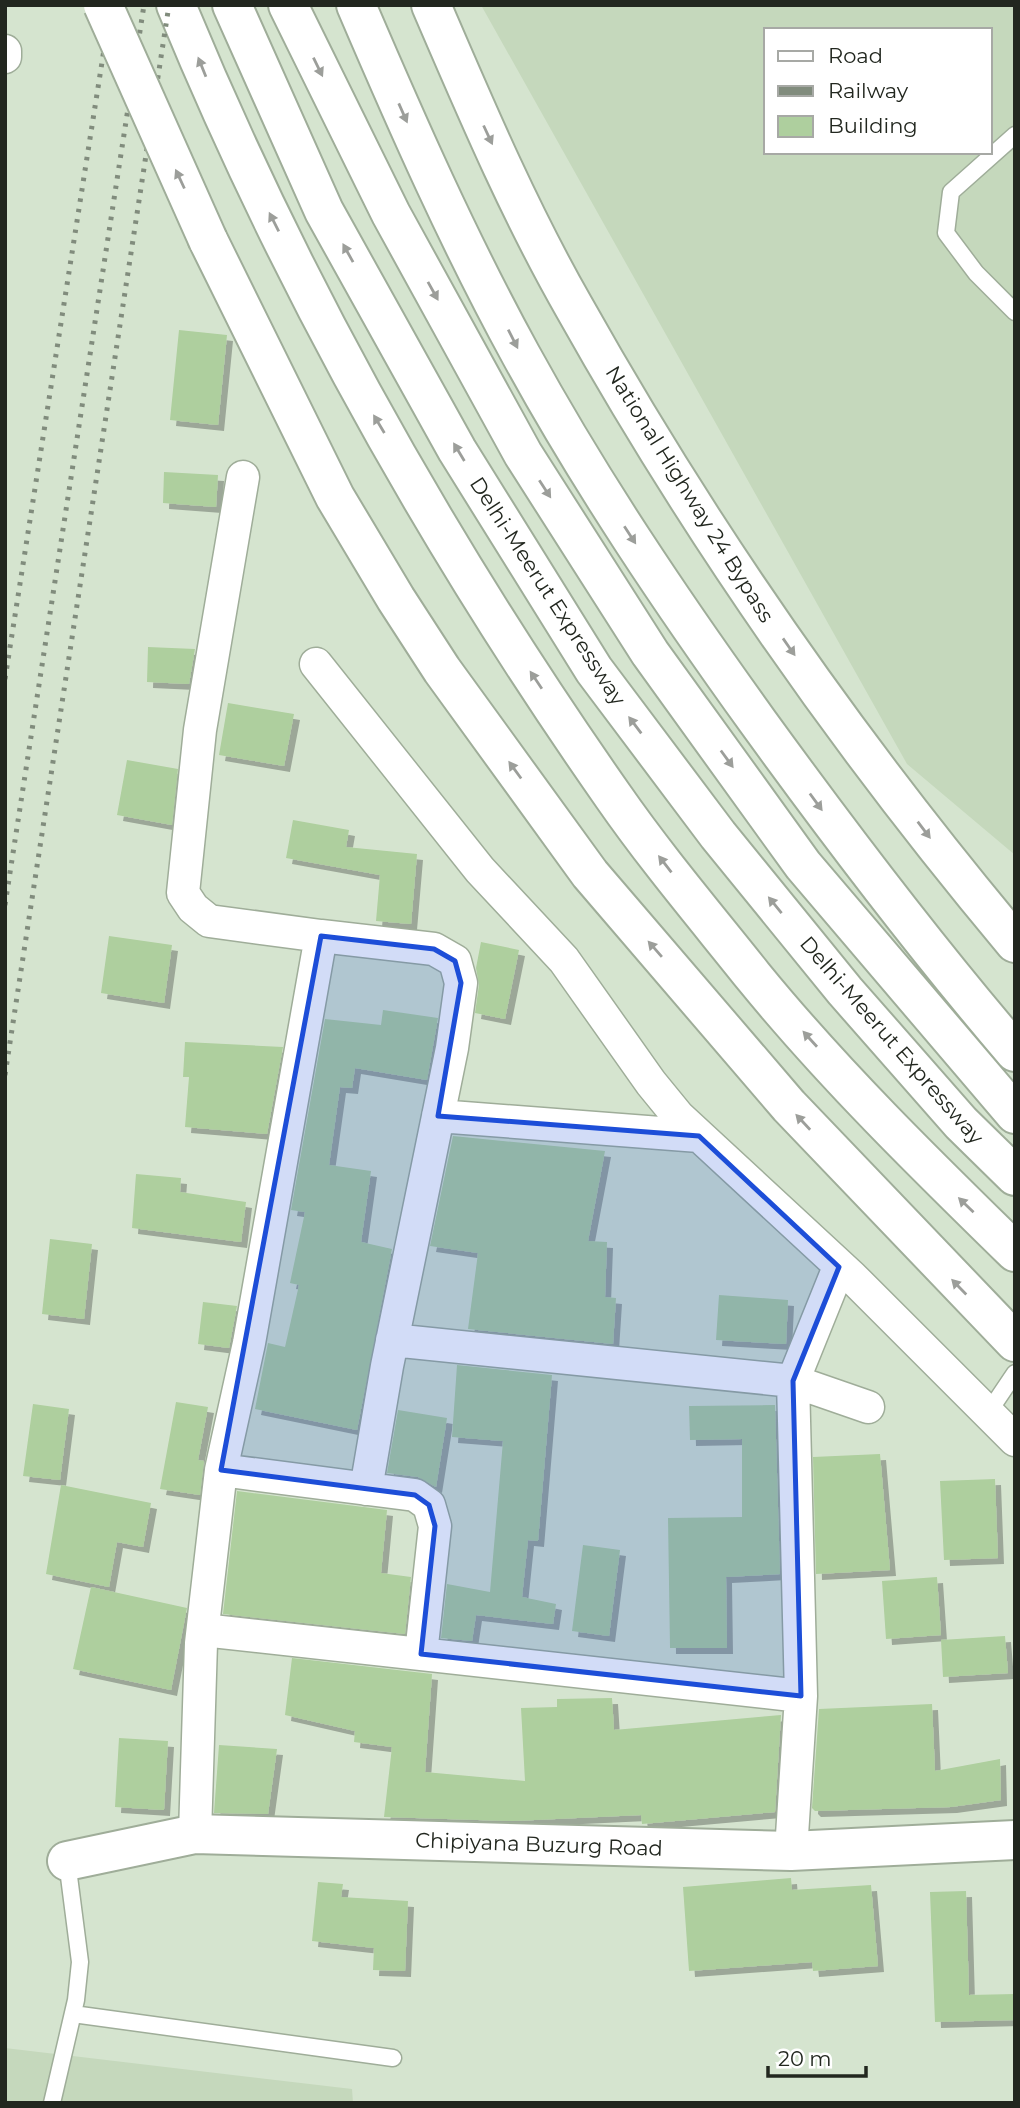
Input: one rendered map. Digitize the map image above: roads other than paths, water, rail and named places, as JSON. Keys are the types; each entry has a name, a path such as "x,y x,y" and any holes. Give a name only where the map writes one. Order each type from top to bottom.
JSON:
{"main road":[{"path":"103,5 208,240 335,497 442,670 590,874 789,1106 1011,1339"},
{"path":"176,5 227,129 361,393 488,608 615,798 756,979 923,1163 1015,1252"},
{"name":"Delhi-Meerut Expressway","path":"232,5 324,211 457,450 594,670 718,835 845,990 961,1123 1015,1176"},
{"name":"Delhi-Meerut Expressway","path":"288,5 391,214 523,454 650,653 803,865 1015,1114"},
{"path":"356,5 458,233 522,357 594,479 693,632 835,829 1015,1052"},
{"name":"National Highway 24 Bypass","path":"430,5 518,199 573,306 655,444 739,576 831,706 955,872 1015,943"},
{"name":"Chipiyana Buzurg Road","path":"67,1861 195,1834 792,1851 1015,1840"}],"street":[{"path":"243,477 200,730 183,893 193,908 209,921 434,949 454,961 461,983 366,1489"},
{"path":"316,664 480,870 564,960 651,1083 699,1136 839,1267 1015,1440"},
{"path":"195,1834 197,1699 221,1470 249,1343 321,936"},
{"path":"438,1116 699,1136"},
{"path":"792,1851 801,1696 793,1381 839,1267"},
{"path":"392,1340 793,1381 868,1407"},
{"path":"221,1470 415,1495 429,1505 435,1526 421,1654"},
{"path":"203,1630 801,1696"}],"lane":[{"path":"1015,135 951,192 946,233 976,273 1015,312"},
{"path":"988,1413 1015,1373"},
{"path":"52,2103 73,2014 80,1962 67,1861"},
{"path":"73,2014 393,2058"}],"railway":[{"path":"5,679 111,5"},
{"path":"5,905 144,5"},
{"path":"5,1075 169,5"}]}
